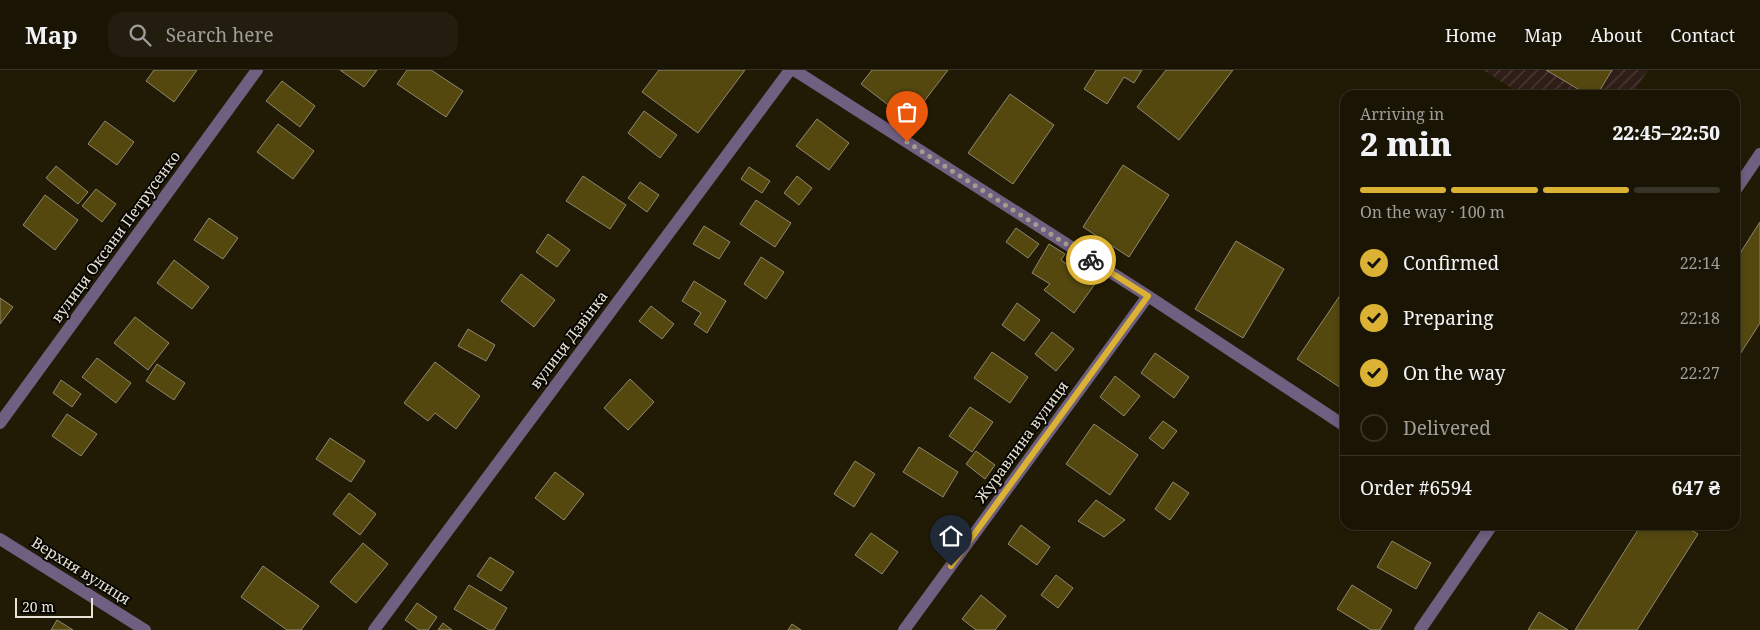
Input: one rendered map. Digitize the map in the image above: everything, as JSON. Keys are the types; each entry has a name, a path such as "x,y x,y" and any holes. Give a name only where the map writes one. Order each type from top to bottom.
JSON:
{"street":[{"name":"вулиця Оксани Петрусенко","path":"0,423 258,70"},
{"path":"792,70 1148,296 1340,423"},
{"name":"вулиця Дзвінка","path":"374,630 792,70"},
{"path":"1740,184 1760,154"},
{"name":"Журавлина вулиця","path":"904,630 1148,296"},
{"path":"1420,630 1489,530"},
{"name":"Верхня вулиця","path":"0,539 145,630"}],"shaded area":[{"path":"1483,70 1648,70 1635,90 1514,90"}],"building":[{"path":"154,70 197,70 174,102 146,81"},
{"path":"340,70 377,70 364,87"},
{"path":"407,70 431,70 463,91 446,117 397,84"},
{"path":"659,70 745,70 698,133 642,92"},
{"path":"872,70 948,70 909,121 861,84"},
{"path":"1096,70 1142,70 1134,83 1124,77 1107,104 1084,89"},
{"path":"1166,70 1233,70 1179,140 1137,107"},
{"path":"1546,70 1612,70 1600,90 1580,90"},
{"path":"282,81 315,106 300,127 266,101"},
{"path":"1010,94 1054,125 1013,184 968,153"},
{"path":"644,111 677,135 660,158 628,133"},
{"path":"817,119 849,143 829,170 796,146"},
{"path":"105,121 134,142 117,165 88,144"},
{"path":"278,124 314,151 293,179 257,152"},
{"path":"1123,165 1169,195 1129,257 1083,227"},
{"path":"56,166 88,192 78,204 46,178"},
{"path":"749,167 770,181 762,193 741,179"},
{"path":"583,176 626,205 610,229 566,201"},
{"path":"797,176 812,188 799,205 784,193"},
{"path":"640,182 659,195 647,212 628,198"},
{"path":"96,189 116,204 102,222 82,206"},
{"path":"45,195 78,220 55,250 23,225"},
{"path":"756,200 791,223 775,247 740,224"},
{"path":"209,218 238,238 223,259 194,240"},
{"path":"1760,222 1760,323 1740,354 1740,253"},
{"path":"704,226 730,242 719,259 693,244"},
{"path":"1016,228 1039,244 1028,258 1006,242"},
{"path":"548,234 570,250 557,267 536,252"},
{"path":"1236,241 1284,269 1243,338 1195,309"},
{"path":"1049,244 1065,254 1061,260 1095,284 1074,313 1044,290 1050,284 1032,273"},
{"path":"761,257 784,272 766,299 744,284"},
{"path":"174,260 209,287 192,309 157,283"},
{"path":"521,274 555,300 534,327 501,301"},
{"path":"694,281 726,301 707,333 694,324 701,313 682,301"},
{"path":"1340,295 1340,387 1297,359"},
{"path":"0,298 13,307 0,324"},
{"path":"1017,303 1040,320 1024,341 1002,325"},
{"path":"651,306 674,324 662,339 639,321"},
{"path":"135,317 169,343 148,370 114,343"},
{"path":"468,329 495,345 486,361 458,346"},
{"path":"1052,332 1074,349 1056,371 1035,354"},
{"path":"992,352 1028,377 1010,403 974,378"},
{"path":"1155,353 1189,377 1174,398 1141,373"},
{"path":"97,358 131,383 116,403 82,377"},
{"path":"435,362 480,396 456,429 435,413 428,421 404,403"},
{"path":"157,364 185,383 174,400 146,381"},
{"path":"1115,376 1140,396 1124,416 1100,397"},
{"path":"630,379 654,402 628,430 604,408"},
{"path":"61,380 81,394 72,407 53,393"},
{"path":"970,407 993,422 972,452 949,436"},
{"path":"67,414 97,434 81,456 52,436"},
{"path":"1163,421 1177,431 1163,449 1149,438"},
{"path":"1094,424 1138,455 1110,495 1066,464"},
{"path":"330,438 365,461 351,482 316,459"},
{"path":"919,447 958,472 943,497 903,472"},
{"path":"976,451 995,465 985,479 966,464"},
{"path":"855,461 875,474 854,507 834,494"},
{"path":"555,472 584,494 564,520 535,498"},
{"path":"1173,482 1189,493 1170,520 1155,509"},
{"path":"349,493 376,514 360,535 333,514"},
{"path":"1096,500 1125,520 1104,537 1078,521"},
{"path":"1021,525 1050,547 1037,565 1008,544"},
{"path":"1638,530 1691,530 1698,534 1637,630 1575,630"},
{"path":"871,533 898,552 882,574 855,555"},
{"path":"1392,541 1431,563 1416,589 1377,567"},
{"path":"363,543 388,564 356,603 330,582"},
{"path":"490,557 514,572 501,591 477,576"},
{"path":"263,566 319,606 301,630 287,630 241,597"},
{"path":"1056,575 1073,588 1058,608 1041,595"},
{"path":"469,585 507,608 494,630 489,630 454,609"},
{"path":"1352,585 1392,610 1380,630 1371,630 1337,609"},
{"path":"981,595 1006,616 995,630 976,630 962,619"},
{"path":"417,603 437,617 428,630 419,630 405,620"},
{"path":"1539,612 1568,630 1528,630"},
{"path":"57,620 73,630 51,630"},
{"path":"443,623 452,630 438,630"},
{"path":"792,624 801,630 788,630"}],"way so far":[{"path":"907,142 1091,260"}],"route":[{"path":"951,566 1148,296 1091,260"}]}
